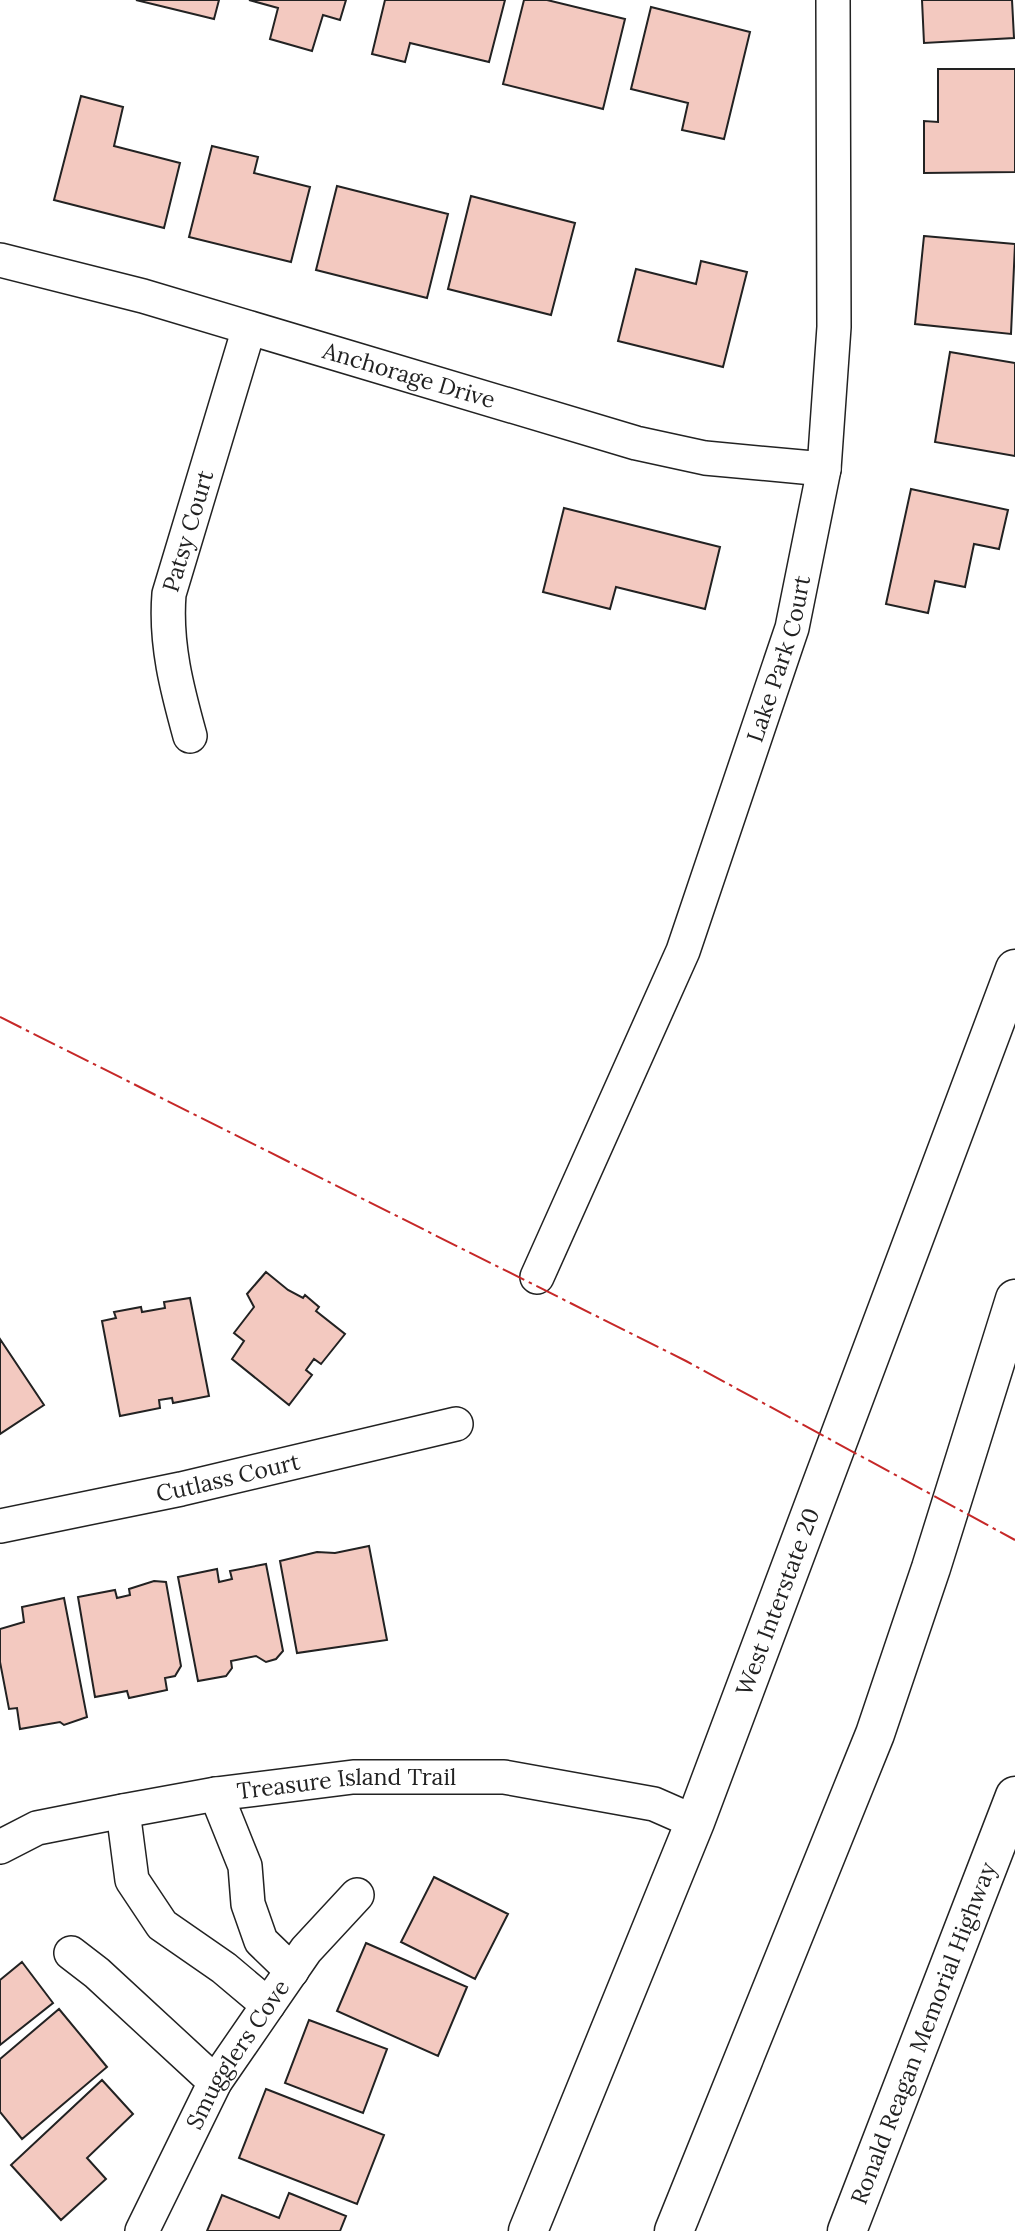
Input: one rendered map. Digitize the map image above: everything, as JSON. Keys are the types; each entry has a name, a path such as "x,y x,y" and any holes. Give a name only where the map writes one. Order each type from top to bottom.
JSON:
{"main road":[{"name":"West Interstate 20","path":"528,2231 695,1822 1015,969"},
{"path":"1004,1338 1015,1281"},
{"path":"674,2231 875,1734 1015,1299"},
{"name":"Ronald Reagan Memorial Highway","path":"850,2222 1015,1796"}],"street":[{"name":"Lake Park Court","path":"537,1277 683,951 792,628 824,470 834,327 832,0"},
{"name":"Anchorage Drive","path":"0,260 143,296 636,443 705,458 824,470"},
{"name":"Patsy Court","path":"190,736 173,673 166,624 169,594 249,328"},
{"name":"Cutlass Court","path":"0,1525 181,1489 456,1424"},
{"name":"Treasure Island Trail","path":"0,1847 37,1828 216,1794 354,1777 504,1777 654,1804 695,1822"},
{"path":"216,1794 245,1866 248,1904 261,1941 292,1971"},
{"path":"123,1811 132,1880 162,1925 224,1968 268,2005"},
{"name":"Smugglers Cove","path":"142,2231 215,2082 306,1950 357,1895"},
{"path":"71,1953 97,1973 215,2082"}],"building":[{"path":"136,0 219,0 214,19"},
{"path":"249,0 346,0 340,20 323,15 312,51 270,39 278,8"},
{"path":"385,0 505,0 489,62 410,43 405,62 372,54"},
{"path":"524,0 547,0 625,19 603,109 503,84"},
{"path":"922,0 1012,0 1014,38 924,43"},
{"path":"651,7 750,32 724,139 682,130 688,103 631,89"},
{"path":"938,69 1015,69 1015,172 924,173 924,121 938,122"},
{"path":"81,96 123,107 114,146 180,163 164,228 54,200"},
{"path":"212,146 258,157 254,173 310,187 291,262 189,237"},
{"path":"337,186 448,214 427,298 316,270"},
{"path":"471,196 575,223 551,315 448,289"},
{"path":"924,236 1015,244 1011,334 915,324"},
{"path":"701,261 747,272 723,367 618,341 636,269 696,284"},
{"path":"950,352 1015,363 1015,456 935,442"},
{"path":"911,489 1008,510 999,549 974,544 965,587 935,581 928,613 886,604"},
{"path":"564,508 720,547 705,609 616,587 610,609 543,592"},
{"path":"266,1272 288,1290 303,1298 305,1295 319,1307 316,1311 345,1334 321,1364 314,1359 306,1370 312,1375 289,1405 232,1359 244,1341 234,1333 254,1307 247,1294"},
{"path":"190,1298 209,1396 173,1403 172,1398 159,1400 160,1408 120,1416 102,1321 116,1318 114,1312 141,1307 142,1312 165,1308 164,1302"},
{"path":"0,1339 44,1405 0,1434"},
{"path":"369,1546 387,1640 297,1653 280,1561 317,1552 335,1553"},
{"path":"266,1564 283,1651 276,1659 266,1662 256,1656 231,1661 232,1668 226,1676 198,1681 178,1577 217,1569 219,1582 232,1579 230,1571"},
{"path":"154,1581 166,1582 181,1666 175,1676 165,1678 167,1690 129,1698 127,1691 95,1697 78,1597 115,1590 117,1598 130,1595 129,1589"},
{"path":"64,1598 87,1717 64,1725 60,1722 20,1729 17,1708 9,1709 0,1662 0,1629 24,1622 22,1607"},
{"path":"434,1877 508,1914 475,1979 401,1942"},
{"path":"366,1943 467,1987 438,2056 337,2011"},
{"path":"22,1962 53,2003 0,2045 0,1980"},
{"path":"59,2009 107,2067 22,2139 0,2112 0,2059"},
{"path":"309,2020 387,2049 363,2113 285,2083"},
{"path":"102,2080 133,2114 87,2158 106,2179 61,2220 11,2165"},
{"path":"266,2089 384,2135 357,2204 239,2158"},
{"path":"289,2193 346,2216 340,2231 207,2231 222,2195 279,2218"}],"power":[{"path":"0,1017 686,1361 1015,1540"}]}
